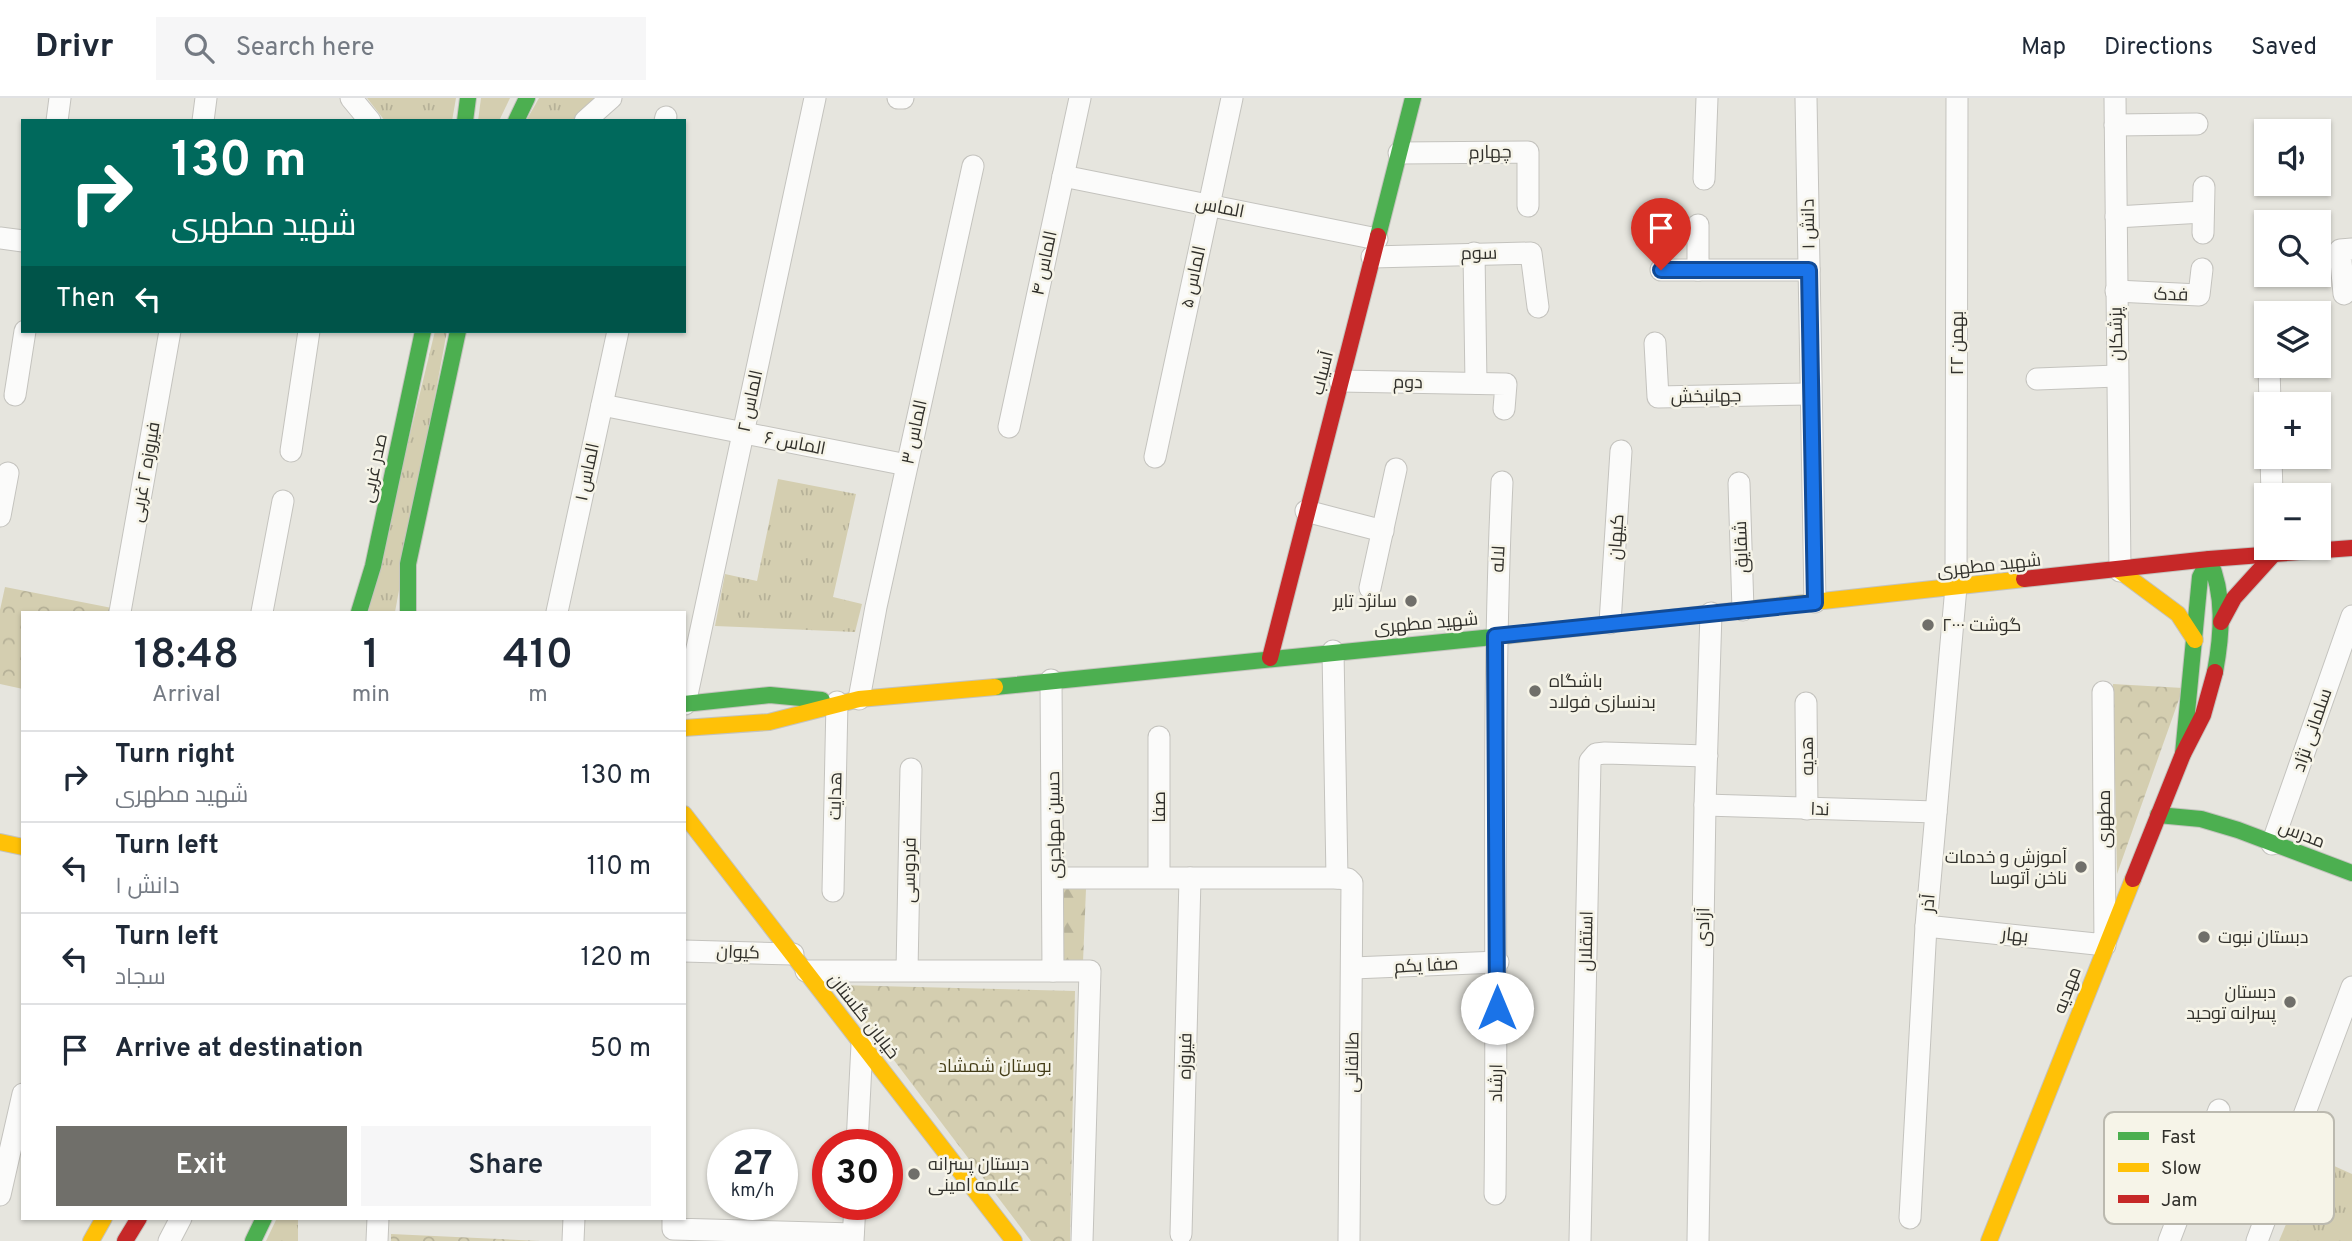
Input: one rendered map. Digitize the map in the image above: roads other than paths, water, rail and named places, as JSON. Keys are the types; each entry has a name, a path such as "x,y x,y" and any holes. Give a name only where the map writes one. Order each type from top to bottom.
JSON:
{"main road":[{"path":"465,119 468,98"},
{"path":"517,119 527,98"},
{"name":"آسیاب","path":"1270,658 1413,98"},
{"name":"صدر غربی","path":"359,611 373,566 424,333"},
{"path":"408,611 408,564 458,333"},
{"name":"شهید مطهری","path":"2331,549 2352,548"},
{"name":"شهید مطهری","path":"686,728 769,722 837,702 859,699 1158,672 1333,651 2120,571 2254,553"},
{"name":"مهدیه","path":"1989,1241 2173,778 2204,714 2221,622 2219,575 2209,559"},
{"name":"مهدیه","path":"2183,754 2200,577 2209,559"},
{"path":"2221,622 2234,598 2266,560"},
{"path":"2120,571 2178,614 2195,640"},
{"name":"شهید مطهری","path":"686,704 770,695 837,702"},
{"path":"2173,778 2194,798 2238,830"},
{"path":"2158,815 2202,819 2238,830"},
{"name":"خیابان گلستان","path":"686,817 1014,1241"},
{"name":"مدرس","path":"2238,830 2352,873"},
{"path":"0,842 21,847"},
{"path":"91,1241 103,1220"},
{"path":"125,1241 138,1220"},
{"path":"253,1241 263,1220"}],"street":[{"path":"57,119 60,98"},
{"path":"202,119 206,98"},
{"path":"352,98 368,119"},
{"path":"586,119 611,98"},
{"name":"الماس ۲","path":"686,699 815,98"},
{"path":"898,98 903,98"},
{"name":"الماس ۴","path":"1009,427 1080,98"},
{"name":"الماس ۵","path":"1156,457 1231,98"},
{"path":"1704,179 1707,98"},
{"name":"دانش ۱","path":"1806,98 1809,394 1815,603"},
{"name":"۲۲ بهمن","path":"1956,587 1957,98"},
{"name":"پزشکان","path":"2115,98 2120,571"},
{"path":"2115,125 2197,124"},
{"name":"چهارم","path":"1399,153 1528,152 1528,206"},
{"name":"الماس ۳","path":"859,699 973,166"},
{"name":"الماس","path":"1063,176 1209,205 1374,248"},
{"path":"2116,217 2203,222 2204,187"},
{"path":"1698,225 1698,270"},
{"path":"0,238 21,241"},
{"name":"سوم","path":"1374,248 1531,253 1538,307"},
{"path":"2344,293 2340,250 2352,249"},
{"path":"1474,253 1476,383"},
{"name":"فدک","path":"2116,291 2199,295 2202,269"},
{"path":"1661,270 1809,270"},
{"path":"15,395 25,333"},
{"name":"فیروزه ۲ غربی","path":"120,611 170,333"},
{"path":"291,451 309,333"},
{"name":"الماس ۱","path":"557,611 618,333"},
{"name":"جهانبخش","path":"1655,343 1658,397 1809,394"},
{"path":"2037,379 2117,376"},
{"name":"دوم","path":"1340,381 1506,384 1503,409"},
{"name":"الماس ۶","path":"601,405 907,465"},
{"name":"کیهان","path":"1610,623 1621,451"},
{"path":"1370,588 1396,469"},
{"path":"0,516 8,473"},
{"name":"لاله","path":"1495,636 1502,482"},
{"name":"شقایق","path":"1739,483 1743,610"},
{"path":"262,611 283,501"},
{"path":"1306,511 1383,531"},
{"name":"آذر","path":"1910,1219 1926,926 1956,587"},
{"name":"آزادی","path":"1698,1241 1711,613"},
{"name":"سلمانی نژاد","path":"2272,844 2352,616"},
{"name":"ارشاد","path":"1494,1194 1498,962 1495,636"},
{"name":"طالقانی","path":"1333,651 1344,881 1353,968 1349,1241"},
{"name":"حسین مهاجری","path":"1051,680 1055,878 1053,971"},
{"name":"مطهری","path":"2103,692 2105,945"},
{"name":"هدایت","path":"833,891 837,702"},
{"name":"هدیه","path":"1806,703 1807,809"},
{"name":"صفا","path":"1159,737 1159,877"},
{"name":"استقلال","path":"1580,1241 1590,761 1596,754 1605,753 1707,756"},
{"name":"فردوسی","path":"907,970 911,769"},
{"name":"ندا","path":"1705,805 1936,812"},
{"path":"1055,878 1344,881"},
{"name":"فیروزه","path":"1181,1234 1190,878"},
{"name":"بهار","path":"1926,926 2105,945"},
{"name":"کیوان","path":"686,951 799,963 907,970 1090,971 1082,1241"},
{"name":"صفا یکم","path":"1353,968 1498,962"},
{"path":"2305,1112 2352,987"},
{"path":"858,1129 862,1044"},
{"path":"0,1195 7,1129 21,1098"},
{"path":"169,1241 180,1220"},
{"path":"377,1241 378,1220"},
{"path":"573,1241 574,1220"},
{"path":"673,1220 673,1229 853,1238 854,1220"},
{"path":"2169,1241 2175,1224"},
{"path":"2257,1241 2263,1224"}],"place":[{"name":"سانرُد تایر","path":"1411,601"},
{"name":"گوشت ۲۰۰۰","path":"1928,625"},
{"name":"باشگاه بدنسازی فولاد","path":"1535,691"},
{"name":"آموزش و خدمات ناخن آتوسا","path":"2081,867"},
{"name":"دبستان نبوت","path":"2204,937"},
{"name":"دبستان پسرانه توحید","path":"2290,1002"},
{"name":"دبستان پسرانه علامه امینی","path":"914,1174"}],"park label":[{"name":"بوستان شمشاد","path":"995,1066"}]}
